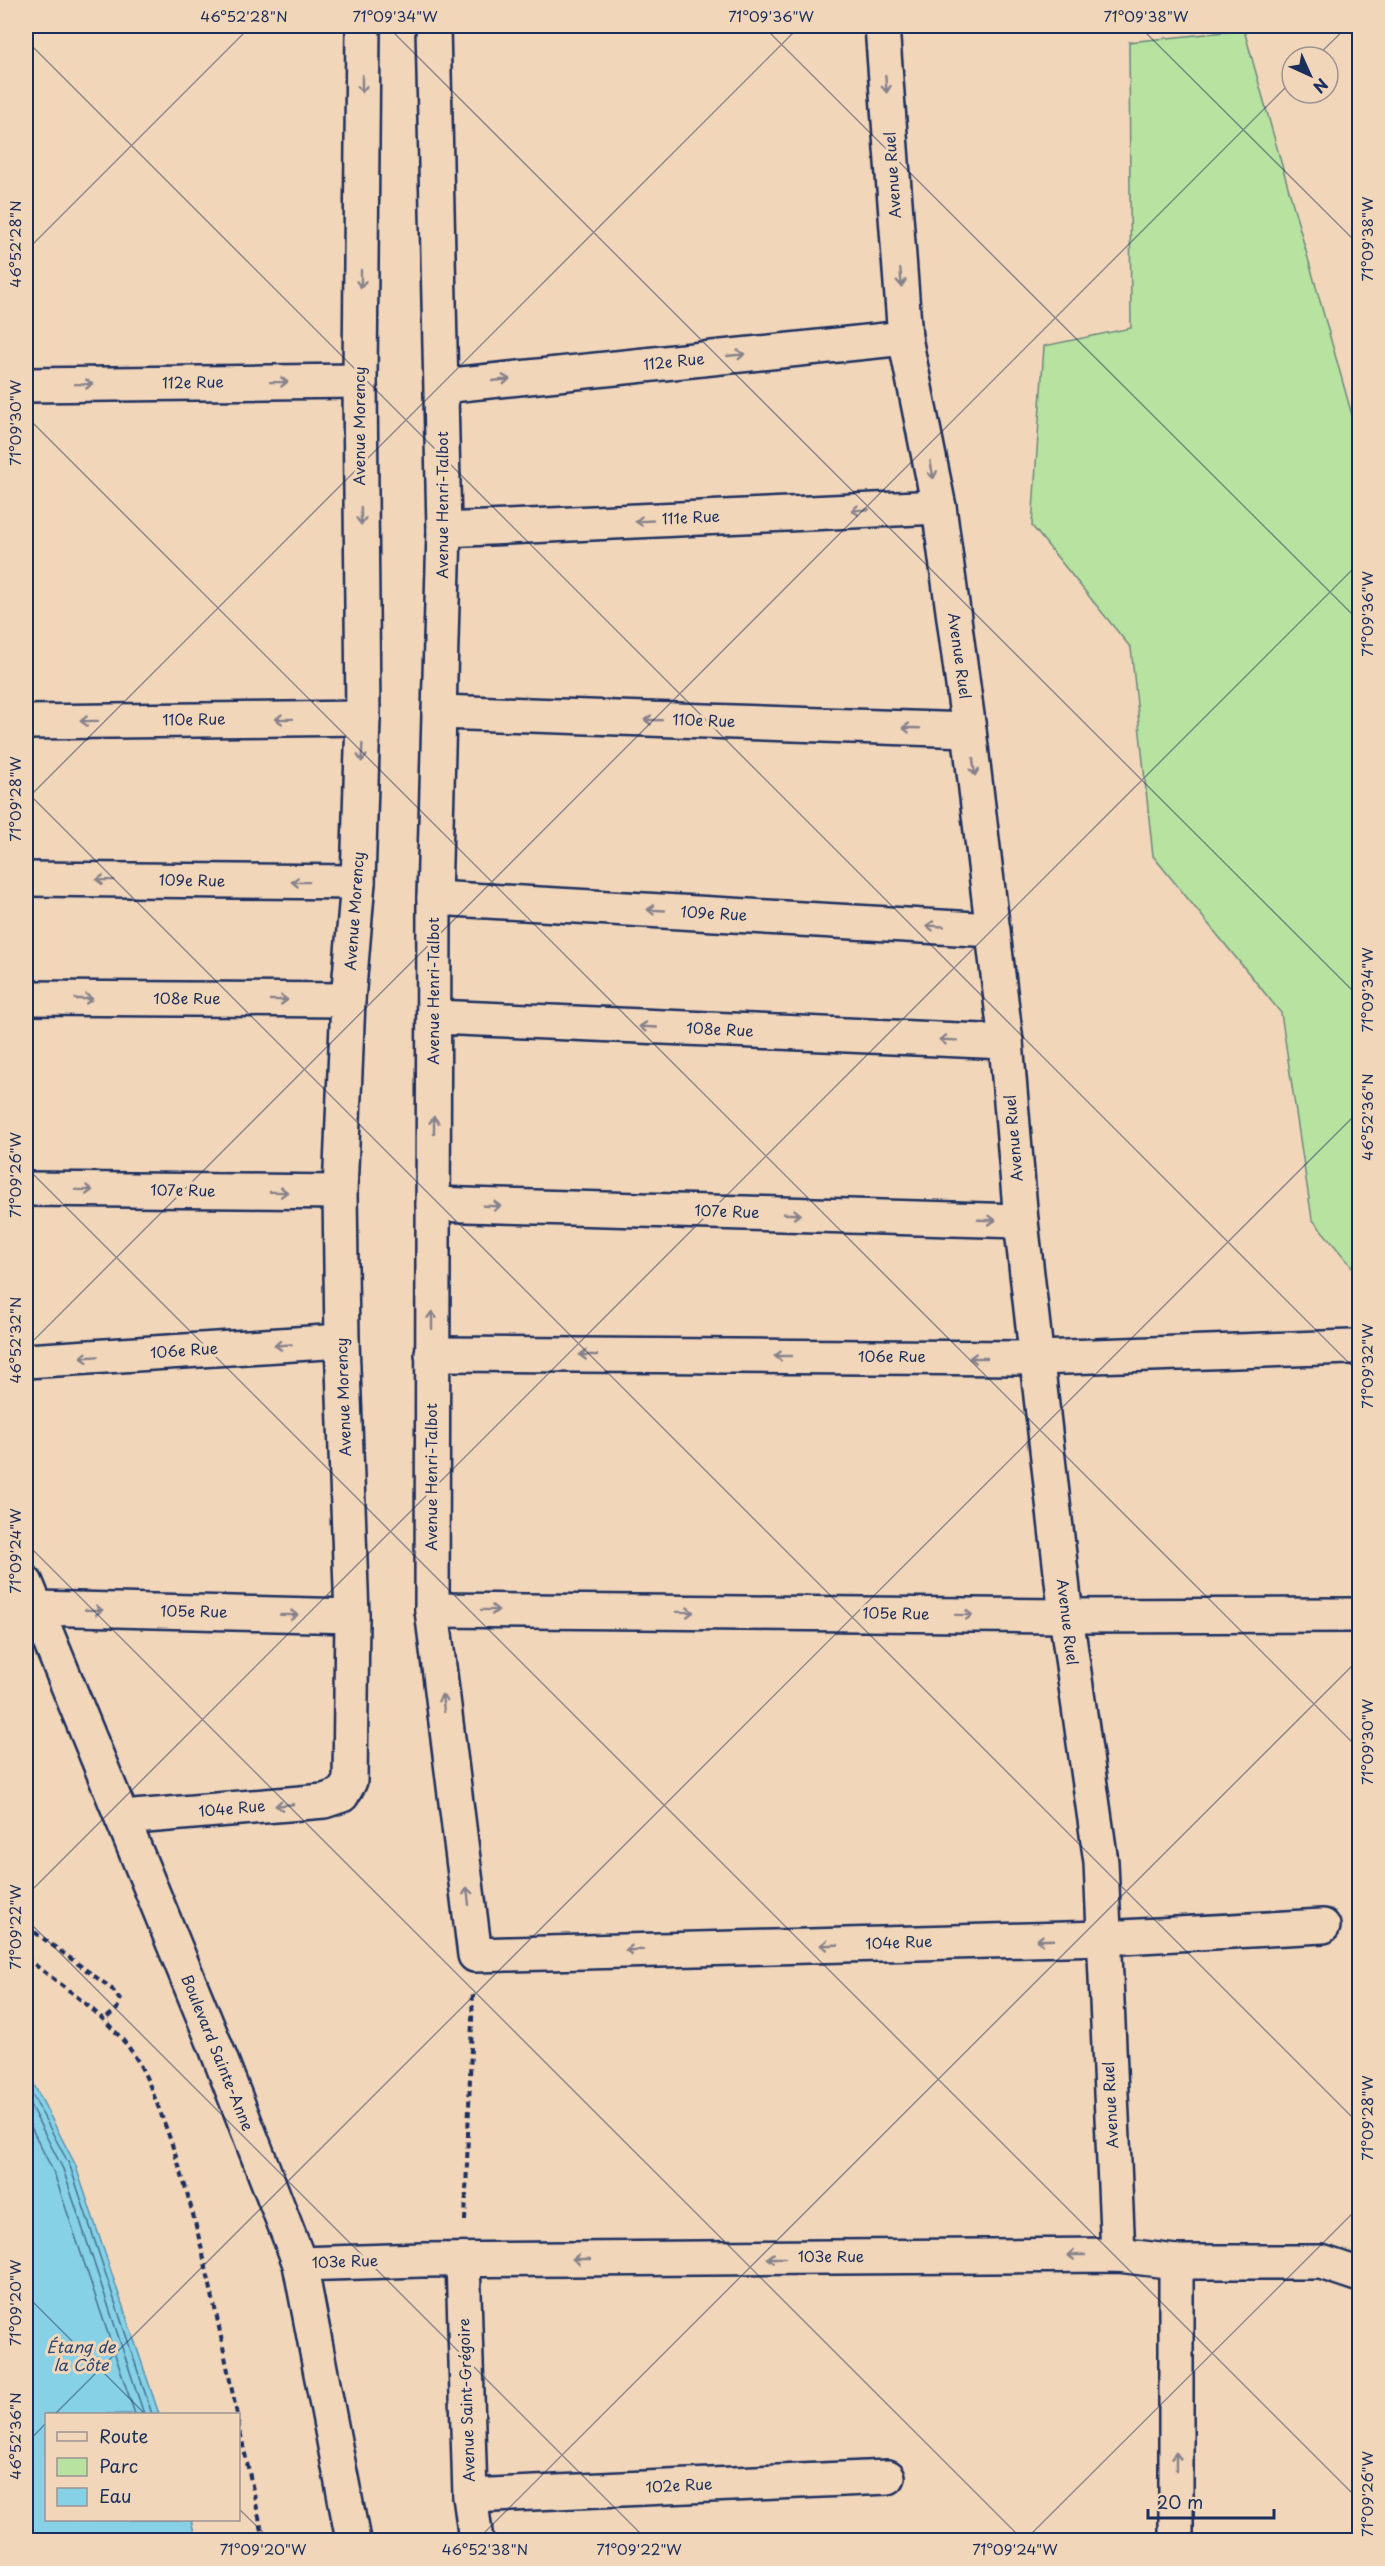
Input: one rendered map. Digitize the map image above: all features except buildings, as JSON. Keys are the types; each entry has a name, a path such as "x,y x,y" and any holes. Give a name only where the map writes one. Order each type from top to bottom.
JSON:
{"street":[{"name":"Avenue Morency","path":"342,1795 350,1781 352,1616 342,1341 340,1192 348,1000 358,882 363,718 360,381 363,26"},
{"name":"Avenue Henri-Talbot","path":"434,26 444,530 434,898 432,1610 475,1954"},
{"name":"Avenue Ruel","path":"882,26 905,338 939,507 969,730 1006,1042 1021,1221 1066,1616 1101,1862 1118,2255"},
{"name":"112e Rue","path":"442,386 905,338"},
{"name":"112e Rue","path":"26,385 360,381"},
{"name":"111e Rue","path":"444,530 939,507"},
{"name":"110e Rue","path":"439,712 969,730"},
{"name":"110e Rue","path":"26,722 363,718"},
{"name":"109e Rue","path":"26,879 358,882"},
{"name":"109e Rue","path":"434,898 993,930"},
{"name":"108e Rue","path":"26,998 348,1000"},
{"name":"108e Rue","path":"435,1017 1006,1042"},
{"name":"107e Rue","path":"26,1189 340,1192"},
{"name":"107e Rue","path":"433,1204 1021,1221"},
{"name":"106e Rue","path":"26,1361 342,1341"},
{"name":"106e Rue","path":"432,1354 1037,1358 1351,1347"},
{"name":"105e Rue","path":"31,1596 352,1616"},
{"name":"Boulevard Sainte-Anne","path":"31,1596 215,2044 300,2264 353,2541"},
{"name":"105e Rue","path":"432,1610 1066,1616 1359,1615"},
{"name":"104e Rue","path":"122,1818 324,1801 342,1795"},
{"name":"104e Rue","path":"475,1954 1103,1938 1323,1926"},
{"name":"103e Rue","path":"300,2264 463,2260 1118,2255 1176,2262 1321,2262 1359,2275"},
{"name":"Avenue Saint-Grégoire","path":"463,2260 470,2496 476,2541"},
{"path":"1176,2262 1176,2541"},
{"name":"102e Rue","path":"470,2496 888,2477"}],"path":[{"path":"26,1926 111,1988 120,2000 117,2009 104,2020"},
{"path":"463,2260 475,1954"},
{"path":"26,1959 88,2005 104,2020 128,2046 151,2089 170,2139 199,2238 237,2413"},
{"path":"240,2430 264,2541"}],"green space":[{"path":"1244,30 1359,440 1359,1275 1312,1219 1281,1013 1153,856 1131,648 1032,526 1044,346 1131,328 1129,42"}],"water":[{"name":"Étang de la Côte","path":"26,2075 32,2081 75,2164 159,2413 45,2413 45,2521 191,2521 196,2540 26,2540"}]}
